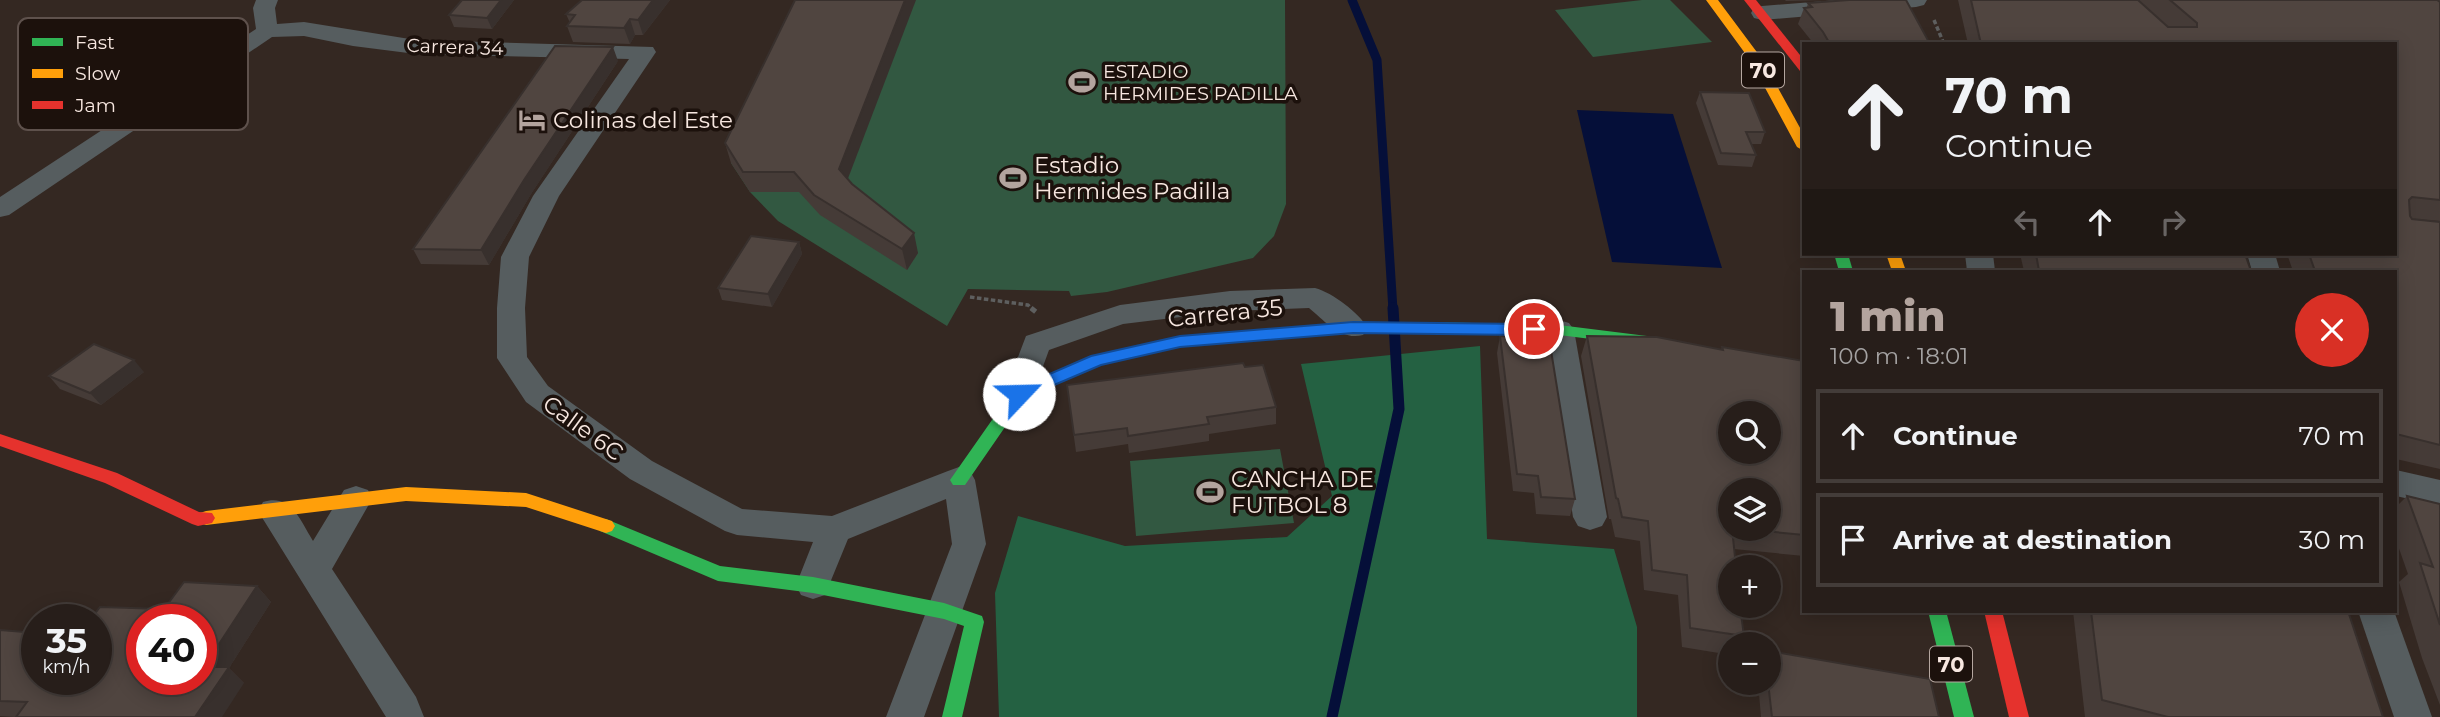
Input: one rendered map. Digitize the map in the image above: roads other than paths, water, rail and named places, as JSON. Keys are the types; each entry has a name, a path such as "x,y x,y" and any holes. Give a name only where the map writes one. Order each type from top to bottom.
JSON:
{"street":[{"path":"248,44 267,31 264,8 267,0"},
{"name":"70","path":"1712,0 1756,59 1802,143"},
{"path":"1756,7 1916,0"},
{"name":"70","path":"1756,7 1802,65"},
{"name":"Carrera 34","path":"267,31 304,29 416,47 645,52"},
{"name":"Calle 6C","path":"645,52 546,196 514,257 512,358 537,394 640,470 737,522 834,530"},
{"path":"0,209 118,130"},
{"path":"813,585 834,530 959,480 1019,394 1036,343 1120,315 1230,301 1315,298 1367,328"},
{"name":"Carrera 35","path":"1019,394 1097,360 1180,341 1367,328 1430,327 1559,330 1682,345"},
{"path":"1559,330 1590,517"},
{"path":"0,440 111,478 198,519 406,494 526,500 592,520 718,573 813,585 944,611 975,622 952,717"},
{"path":"905,717 969,544 959,480"},
{"path":"2397,483 2440,493"},
{"path":"314,569 356,499"},
{"path":"275,511 403,709 405,717"},
{"name":"70","path":"1938,613 1964,717"},
{"name":"70","path":"1993,613 2019,717"},
{"path":"2377,613 2413,717"}],"waterway":[{"path":"1352,0 1377,60 1393,310"},
{"path":"1332,717 1399,409 1393,308"}],"place":[{"name":"ESTADIO HERMIDES PADILLA","path":"1082,82"},
{"name":"Colinas del Este","path":"532,120"},
{"name":"Estadio Hermides Padilla","path":"1013,178"},
{"name":"CANCHA DE FUTBOL 8","path":"1210,492"}]}
